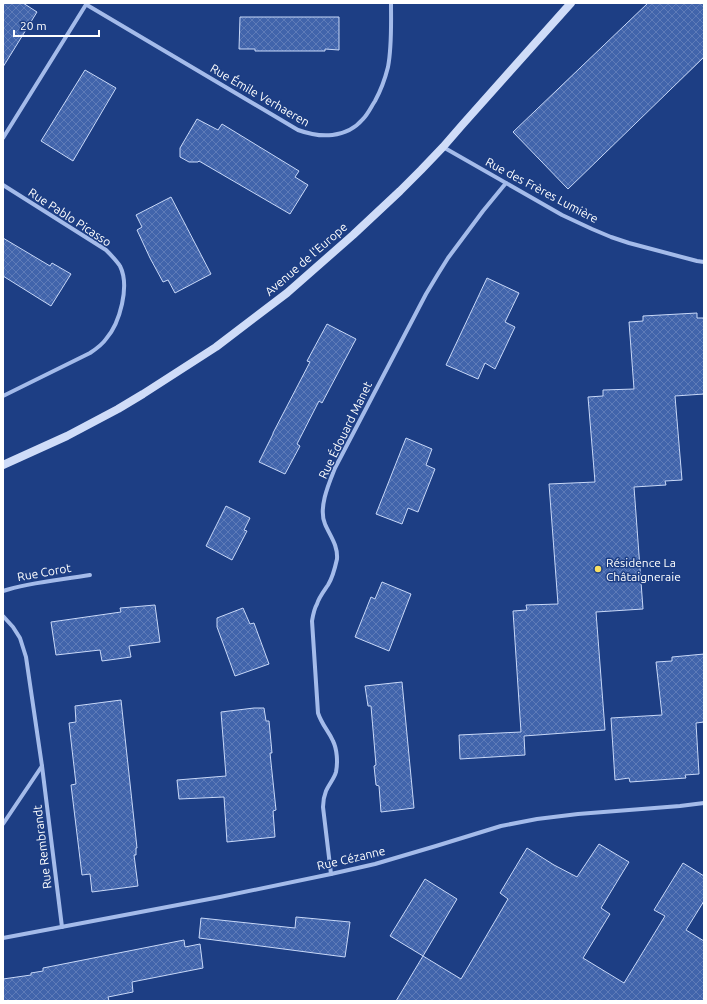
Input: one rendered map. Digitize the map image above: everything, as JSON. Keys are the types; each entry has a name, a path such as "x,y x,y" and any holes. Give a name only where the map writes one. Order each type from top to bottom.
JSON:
{"street":[{"name":"Rue Émile Verhaeren","path":"3,138 87,4 298,130 308,134 320,136 344,132 363,120 371,109 384,82 390,49 391,3"},
{"name":"Avenue de l'Europe","path":"3,465 67,436 118,409 216,347 287,294 400,191 443,147 571,3"},
{"name":"Rue des Frères Lumière","path":"443,147 562,215 611,237 704,262"},
{"name":"Rue Édouard Manet","path":"330,874 323,807 326,791 336,772 337,764 333,741 320,721 318,713 312,621 317,602 333,576 336,566 336,548 334,541 324,523 323,514 326,493 335,468 426,294 448,258 506,183"},
{"name":"Rue Pablo Picasso","path":"3,185 106,250 114,258 120,268 124,290 116,325 111,334 100,346 90,354 3,396"},
{"name":"Rue Corot","path":"3,591 26,585 90,575"},
{"name":"Rue Rembrandt","path":"3,616 20,638 26,657 42,766 62,927"},
{"name":"Rue Rembrandt","path":"3,824 42,766"},
{"name":"Rue Cézanne","path":"3,938 220,897 375,864 501,826 537,818 704,803"}],"building":[{"path":"3,3 23,3 37,12 3,67"},
{"path":"648,3 704,3 704,57 568,189 513,132"},
{"path":"240,17 339,17 339,50 255,51 255,49 239,49"},
{"path":"85,70 116,88 73,161 41,141"},
{"path":"197,119 218,130 222,124 299,171 295,177 308,185 290,214 199,161 189,162 180,157 180,148"},
{"path":"171,197 211,274 175,293 168,280 163,282 150,258 137,230 142,227 136,215"},
{"path":"3,238 50,266 52,263 71,274 51,306 3,276"},
{"path":"487,278 519,293 505,322 515,327 495,369 485,363 478,379 446,365"},
{"name":"Résidence La Châtaigneraie","path":"697,313 697,318 704,318 704,394 675,396 682,480 665,481 666,485 634,487 643,609 596,612 605,730 524,736 525,755 460,759 459,735 521,732 513,611 527,610 526,605 558,604 549,484 595,482 588,397 603,396 603,390 634,389 629,322 643,321 643,316"},
{"path":"327,324 356,339 322,403 319,401 297,444 300,446 285,474 259,462 310,362 307,361"},
{"path":"406,438 432,449 426,465 435,469 418,512 408,508 402,524 376,514"},
{"path":"226,506 250,518 244,530 247,531 232,560 206,546"},
{"path":"382,582 411,594 389,651 355,637 371,597 375,599"},
{"path":"155,605 160,642 129,646 131,657 102,661 100,650 56,655 51,622 121,612 120,608"},
{"path":"243,608 250,624 254,623 269,664 235,676 217,627 217,618"},
{"path":"704,654 704,722 696,723 699,774 685,775 686,778 630,782 629,778 615,780 611,718 662,715 656,662 672,661 672,657"},
{"path":"402,682 414,808 381,812 379,786 376,785 374,766 376,765 371,706 368,706 365,686"},
{"path":"121,700 137,848 136,855 134,855 138,886 92,892 90,874 82,875 71,785 76,784 69,723 76,722 75,706"},
{"path":"264,708 266,721 269,721 272,753 270,753 276,810 273,811 275,837 227,842 224,797 179,799 177,780 226,776 221,712"},
{"path":"599,844 629,862 601,908 610,914 583,958 624,983 665,916 654,910 683,863 704,876 704,901 686,930 704,941 704,1001 396,1001 423,956 461,979 508,899 500,893 527,848 577,877"},
{"path":"425,879 457,899 423,956 390,936"},
{"path":"296,917 350,922 345,957 199,938 201,918 295,928"},
{"path":"184,940 185,947 200,944 203,968 132,982 133,992 108,997 109,1001 3,1001 3,979 31,975 31,973 43,971 43,968"}],"place":[{"name":"Résidence La Châtaigneraie","path":"598,569"}]}
